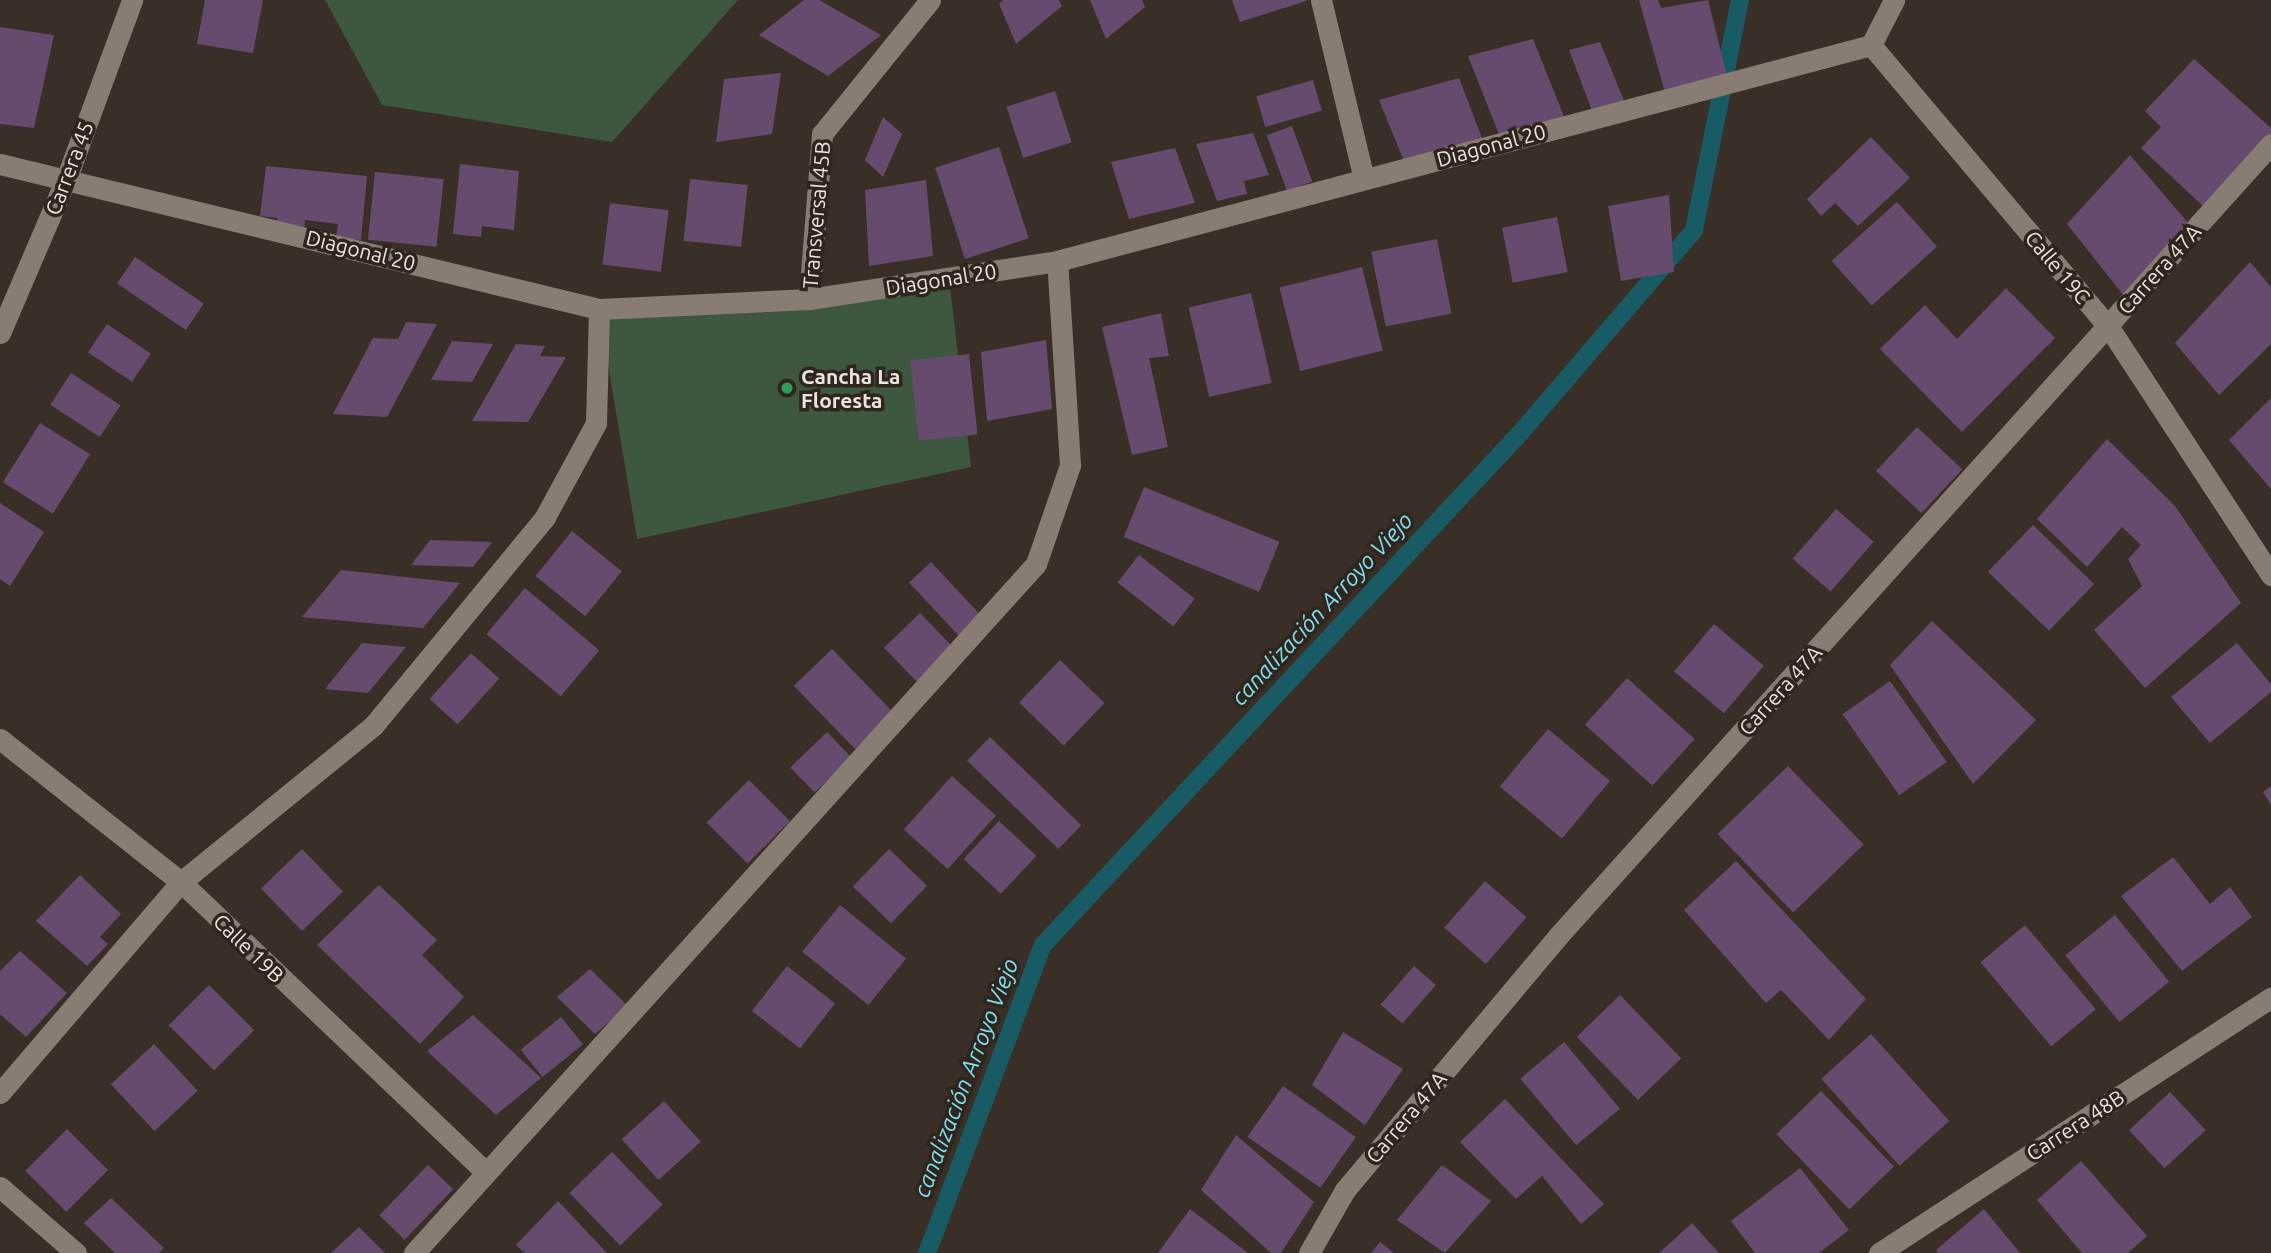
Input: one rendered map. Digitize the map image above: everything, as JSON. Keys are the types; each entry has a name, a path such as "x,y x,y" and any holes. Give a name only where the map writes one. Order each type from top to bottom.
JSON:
{"street":[{"name":"Carrera 45","path":"0,333 68,177 132,0"},
{"name":"Transversal 45B","path":"809,299 822,134 930,0"},
{"path":"1321,0 1364,179"},
{"path":"1871,45 1894,0"},
{"name":"Diagonal 20","path":"0,164 68,177 599,309 809,299 1058,261 1871,45"},
{"name":"Calle 19C","path":"1871,45 2108,326 2271,575"},
{"name":"Carrera 47A","path":"1309,1253 1345,1190 1559,935 2271,144"},
{"path":"414,1253 1036,564 1070,465 1058,261"},
{"path":"0,1093 181,882 373,726 545,517 596,423 599,309"},
{"name":"Calle 19B","path":"0,739 181,882 485,1172"},
{"name":"Carrera 48B","path":"1879,1253 2271,997"},
{"path":"0,1187 76,1253"}],"green space":[{"path":"325,0 738,0 612,142 382,105"},
{"name":"Cancha La Floresta","path":"949,278 971,467 637,539 599,309"}],"building":[{"path":"205,0 263,0 253,53 197,44"},
{"path":"804,0 819,0 881,35 828,76 759,35"},
{"path":"1003,0 1059,0 1062,6 1016,44 999,4"},
{"path":"1090,0 1142,0 1145,7 1106,39"},
{"path":"1232,0 1306,0 1306,1 1240,22"},
{"path":"1639,0 1658,0 1661,8 1708,0 1728,80 1666,96"},
{"path":"0,27 54,35 34,128 0,124"},
{"path":"1533,39 1567,124 1502,142 1468,56"},
{"path":"1600,42 1627,108 1594,116 1569,50"},
{"path":"2194,59 2271,128 2271,135 2204,207 2141,148 2161,127 2145,111"},
{"path":"781,73 772,134 716,142 724,79"},
{"path":"1459,78 1485,146 1406,166 1379,100"},
{"path":"1313,80 1322,111 1265,127 1256,96"},
{"path":"1055,91 1072,142 1023,158 1006,107"},
{"path":"883,117 902,134 883,177 865,160"},
{"path":"1292,126 1312,181 1287,191 1267,135"},
{"path":"1253,133 1269,175 1244,181 1247,194 1217,201 1196,144"},
{"path":"1871,137 1910,178 1858,226 1835,203 1821,216 1807,199"},
{"path":"999,147 1029,238 965,259 935,168"},
{"path":"1175,148 1195,203 1129,219 1111,162"},
{"path":"2130,155 2189,224 2124,296 2067,224"},
{"path":"460,164 519,171 514,230 482,226 481,237 453,234"},
{"path":"266,166 367,176 361,240 336,237 338,224 305,220 304,234 276,231 277,218 260,216"},
{"path":"375,172 444,179 437,247 368,240"},
{"path":"690,179 748,185 741,247 684,241"},
{"path":"926,180 933,256 869,266 865,190"},
{"path":"1669,195 1674,272 1621,281 1608,206"},
{"path":"1897,202 1937,247 1872,305 1832,261"},
{"path":"610,203 669,210 661,272 602,265"},
{"path":"1557,217 1568,272 1513,283 1502,228"},
{"path":"1437,239 1452,314 1386,326 1371,252"},
{"path":"135,257 204,303 186,330 117,284"},
{"path":"2250,262 2271,287 2271,344 2219,395 2175,343"},
{"path":"1362,267 1383,350 1300,371 1280,288"},
{"path":"2006,288 2055,338 1962,432 1880,349 1925,305 1957,339"},
{"path":"1251,293 1272,383 1209,397 1189,307"},
{"path":"1161,313 1169,356 1149,358 1168,447 1132,455 1102,327"},
{"path":"406,322 437,324 387,417 333,414 373,338 398,339"},
{"path":"107,324 151,354 132,382 88,352"},
{"path":"1046,340 1052,409 987,421 981,352"},
{"path":"452,341 493,344 472,382 431,380"},
{"path":"516,344 545,346 540,356 566,357 528,422 472,421"},
{"path":"969,354 977,435 919,441 910,360"},
{"path":"71,373 120,405 100,437 50,405"},
{"path":"2271,398 2271,489 2229,440"},
{"path":"40,423 90,454 53,514 3,482"},
{"path":"1917,427 1962,469 1921,513 1876,471"},
{"path":"2107,439 2175,506 2241,603 2145,688 2094,630 2142,586 2128,559 2141,545 2122,527 2087,567 2037,519"},
{"path":"1144,487 1279,542 1259,592 1124,537"},
{"path":"0,503 44,532 10,586 0,579"},
{"path":"1836,509 1874,542 1830,592 1793,559"},
{"path":"2033,525 2094,584 2049,631 1988,572"},
{"path":"572,531 622,571 585,616 535,576"},
{"path":"430,540 492,542 473,567 411,565"},
{"path":"1139,555 1195,599 1173,626 1117,583"},
{"path":"931,562 983,618 961,638 909,582"},
{"path":"341,570 460,583 423,628 302,617"},
{"path":"525,588 599,650 561,696 486,634"},
{"path":"920,613 953,647 917,682 884,648"},
{"path":"1932,621 2036,720 1973,784 1890,665"},
{"path":"1714,624 1764,666 1724,713 1674,671"},
{"path":"362,643 406,647 368,693 325,689"},
{"path":"2237,643 2271,684 2271,692 2210,743 2171,697"},
{"path":"832,649 893,712 855,749 794,686"},
{"path":"471,653 499,678 458,725 430,699"},
{"path":"1060,660 1105,703 1064,746 1019,702"},
{"path":"1627,678 1695,739 1652,786 1585,725"},
{"path":"1890,681 1947,762 1899,795 1842,714"},
{"path":"1548,729 1610,781 1562,839 1500,786"},
{"path":"827,732 851,757 815,793 790,767"},
{"path":"990,737 1081,825 1058,849 967,761"},
{"path":"1788,766 1864,844 1793,912 1718,834"},
{"path":"952,776 996,815 948,869 904,830"},
{"path":"749,780 790,821 748,863 707,822"},
{"path":"2271,786 2271,805 2263,792"},
{"path":"999,821 1036,856 1001,894 964,859"},
{"path":"302,849 343,891 302,931 261,889"},
{"path":"889,849 927,886 891,923 853,886"},
{"path":"2173,857 2210,904 2230,887 2252,917 2182,971 2121,896"},
{"path":"1736,861 1866,999 1829,1040 1781,990 1766,1003 1684,910"},
{"path":"80,875 121,914 100,937 108,944 87,966 36,921"},
{"path":"1485,881 1527,917 1486,964 1444,928"},
{"path":"379,885 437,940 422,955 464,997 420,1044 317,945"},
{"path":"840,905 906,958 868,1005 802,952"},
{"path":"2115,915 2169,982 2119,1022 2065,955"},
{"path":"2025,925 2096,1009 2051,1047 1981,962"},
{"path":"20,951 67,993 26,1037 0,1014 0,971"},
{"path":"787,966 835,1004 800,1048 752,1011"},
{"path":"1414,966 1436,985 1402,1024 1381,1004"},
{"path":"590,969 628,1006 595,1034 557,997"},
{"path":"209,985 254,1030 214,1071 169,1025"},
{"path":"1620,995 1681,1058 1638,1100 1577,1037"},
{"path":"473,1015 541,1078 496,1115 427,1051"},
{"path":"561,1017 583,1044 543,1077 521,1050"},
{"path":"1343,1032 1403,1069 1365,1125 1312,1085"},
{"path":"1871,1034 1949,1121 1899,1166 1821,1079"},
{"path":"1564,1042 1620,1109 1576,1145 1520,1079"},
{"path":"154,1044 198,1091 154,1131 111,1084"},
{"path":"1283,1086 1356,1137 1320,1188 1247,1137"},
{"path":"1821,1091 1894,1167 1849,1210 1776,1134"},
{"path":"2170,1092 2205,1130 2165,1168 2129,1130"},
{"path":"1505,1099 1604,1204 1581,1224 1542,1176 1516,1199 1460,1142"},
{"path":"664,1101 701,1142 658,1180 622,1139"},
{"path":"67,1129 108,1170 66,1212 25,1171"},
{"path":"1236,1135 1314,1202 1281,1253 1271,1253 1201,1190"},
{"path":"612,1152 663,1205 620,1245 570,1193"},
{"path":"2081,1161 2147,1236 2128,1253 2082,1253 2037,1200"},
{"path":"428,1165 453,1189 405,1240 379,1215"},
{"path":"1442,1165 1491,1201 1445,1253 1397,1220"},
{"path":"1800,1168 1849,1230 1819,1253 1755,1253 1731,1221"},
{"path":"111,1198 164,1248 159,1253 115,1253 84,1223"},
{"path":"558,1201 607,1253 525,1253 516,1245"},
{"path":"1190,1209 1248,1253 1158,1253"},
{"path":"1984,1209 2020,1253 1938,1253 1936,1250"},
{"path":"1692,1223 1719,1253 1659,1253"},
{"path":"359,1227 385,1253 331,1253"},
{"path":"1380,1242 1394,1253 1371,1253"}],"waterway":[{"name":"canalización Arroyo Viejo","path":"927,1253 1043,945 1522,431 1694,230 1740,0"}],"place":[{"name":"Cancha La Floresta","path":"787,388"}]}
